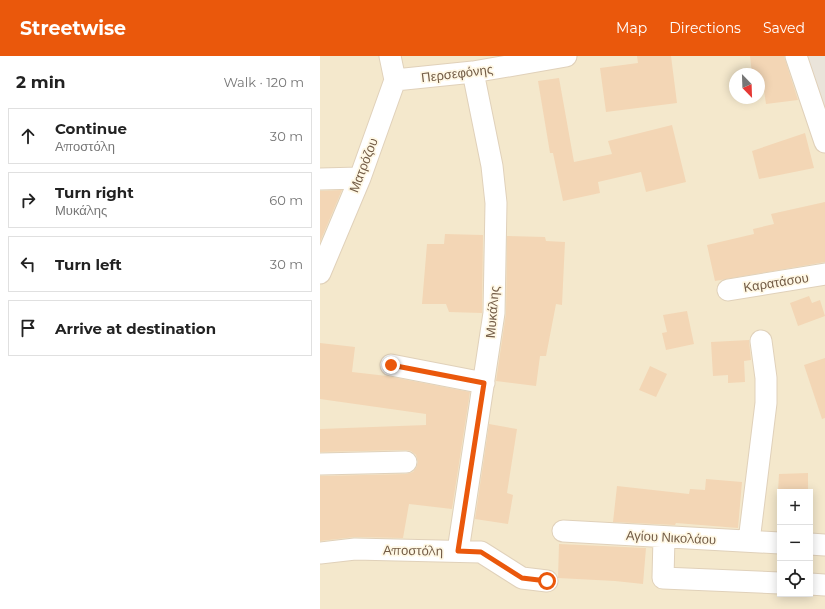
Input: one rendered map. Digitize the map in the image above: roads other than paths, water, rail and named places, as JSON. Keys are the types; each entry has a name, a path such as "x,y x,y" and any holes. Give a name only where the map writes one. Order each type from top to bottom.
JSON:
{"street":[{"path":"390,56 395,80"},
{"name":"Περσεφόνης","path":"395,80 473,72 566,56"},
{"path":"796,56 825,142"},
{"name":"Μυκάλης","path":"458,551 494,313 496,203 492,166 473,72"},
{"name":"Ματρόζου","path":"320,272 360,178 395,80"},
{"path":"320,179 360,178"},
{"name":"Καρατάσου","path":"728,290 825,274"},
{"path":"749,541 766,404 766,378 761,341"},
{"path":"391,365 484,383"},
{"path":"320,464 406,462"},
{"name":"Αγίου Νικολάου","path":"563,531 777,542"},
{"path":"664,537 662,578 777,583"},
{"path":"813,544 825,545"},
{"name":"Αποστόλη","path":"320,553 355,549 481,552 522,578 547,581"},
{"path":"813,584 825,585"}]}
